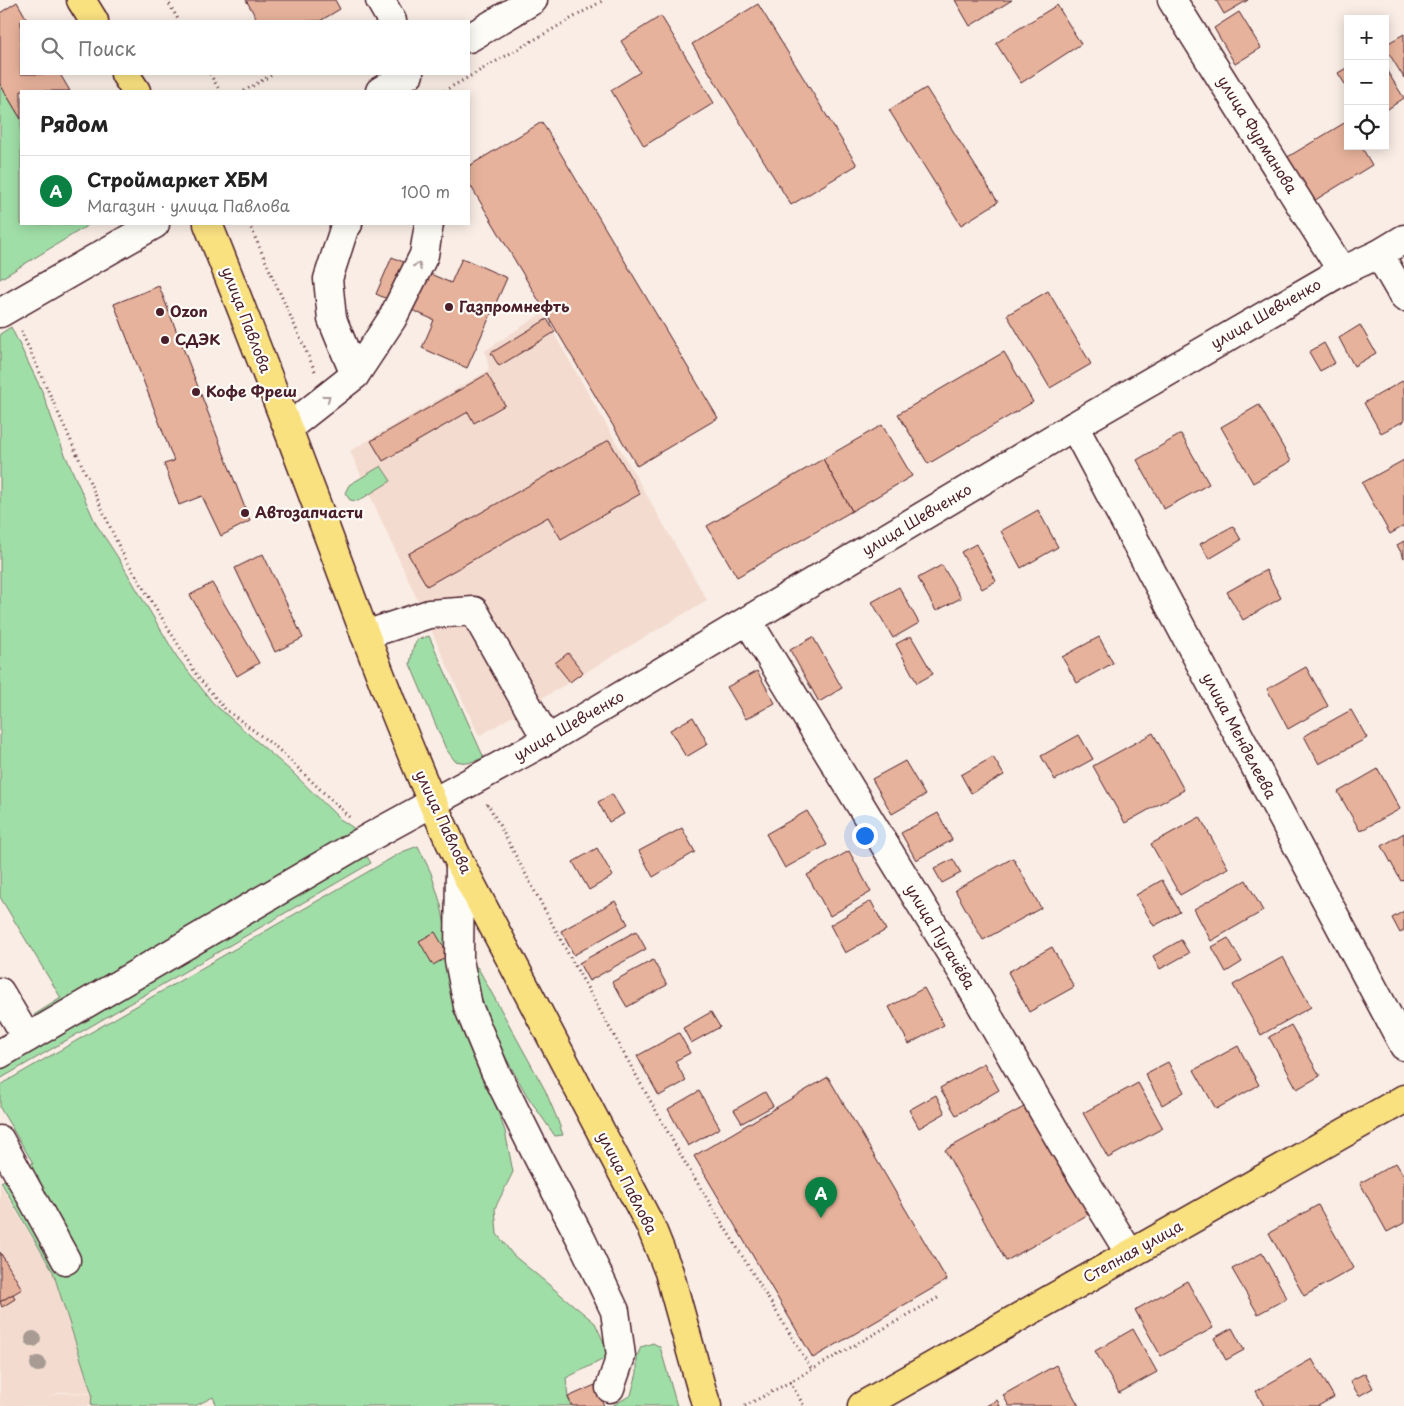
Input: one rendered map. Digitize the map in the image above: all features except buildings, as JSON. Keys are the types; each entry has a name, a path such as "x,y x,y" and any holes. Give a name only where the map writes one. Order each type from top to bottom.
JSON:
{"main road":[{"path":"81,0 93,20"},
{"path":"126,75 135,90"},
{"name":"улица Павлова","path":"208,225 432,803 460,863 651,1227 669,1272 707,1406"},
{"name":"Степная улица","path":"862,1406 1404,1099"},
{"path":"631,1189 642,1240 687,1406"}],"street":[{"path":"380,0 391,20"},
{"path":"470,37 533,0"},
{"name":"улица Фурманова","path":"1172,0 1342,271"},
{"path":"382,90 407,75"},
{"path":"5,310 153,225"},
{"path":"347,225 344,229 328,279 332,319 355,375"},
{"path":"288,428 355,375 392,319 424,255 429,225"},
{"name":"улица Шевченко","path":"0,1054 370,837 548,740 1074,426 1342,271 1379,254 1404,238"},
{"path":"1379,254 1404,297"},
{"name":"улица Менделеева","path":"1074,426 1404,1046"},
{"path":"366,635 428,614 474,611 548,740"},
{"name":"улица Пугачёва","path":"748,621 961,970 1063,1145 1130,1254"},
{"path":"460,863 459,960 468,1006 495,1071 615,1310 621,1356 610,1388"},
{"path":"0,992 27,1038"},
{"path":"0,1140 66,1260"}],"path":[{"path":"166,0 178,20"},
{"path":"446,90 604,0"},
{"path":"211,75 219,90"},
{"path":"246,90 272,75"},
{"path":"249,225 327,397"},
{"path":"5,310 121,550 198,677 226,709 277,748 370,837"},
{"path":"745,1406 941,1296"},
{"path":"790,1382 804,1406"}],"shaded area":[{"path":"542,313 707,600 479,736 350,451 489,370 485,351"},
{"path":"0,1184 53,1273 91,1393 60,1392 47,1398 60,1393 92,1394 91,1406 0,1406"}],"green space":[{"path":"0,84 20,117 20,225 88,225 0,279"},
{"path":"11,327 42,391 63,450 96,524 177,657 213,703 292,772 340,819 364,835 39,1023 34,1015 61,998 0,897 0,334"},
{"path":"381,466 391,481 358,501 350,500 345,493 349,485"},
{"path":"429,636 484,758 468,763 455,761 446,749 410,664 413,648 417,640"},
{"path":"418,846 431,873 441,905 457,989 480,1063 505,1131 513,1172 495,1208 497,1234 513,1255 595,1323 610,1356 566,1378 568,1398 571,1406 217,1406 213,1397 195,1406 91,1406 92,1394 53,1272 1,1182 33,1163 0,1108 0,1085 402,852"},
{"path":"366,855 371,863 0,1079 0,1069 10,1059"},
{"path":"469,961 478,968 545,1090 563,1135 555,1136 526,1094 491,1031 472,992"},
{"path":"653,1343 660,1347 677,1406 612,1406 631,1395 637,1373 637,1356 641,1347"}],"place":[{"name":"Газпромнефть","path":"449,307"},
{"name":"Ozon","path":"160,312"},
{"name":"СДЭК","path":"165,340"},
{"name":"Кофе Фреш","path":"196,392"},
{"name":"Автозапчасти","path":"245,513"},
{"name":"Строймаркет ХБМ","path":"821,1218"}]}
